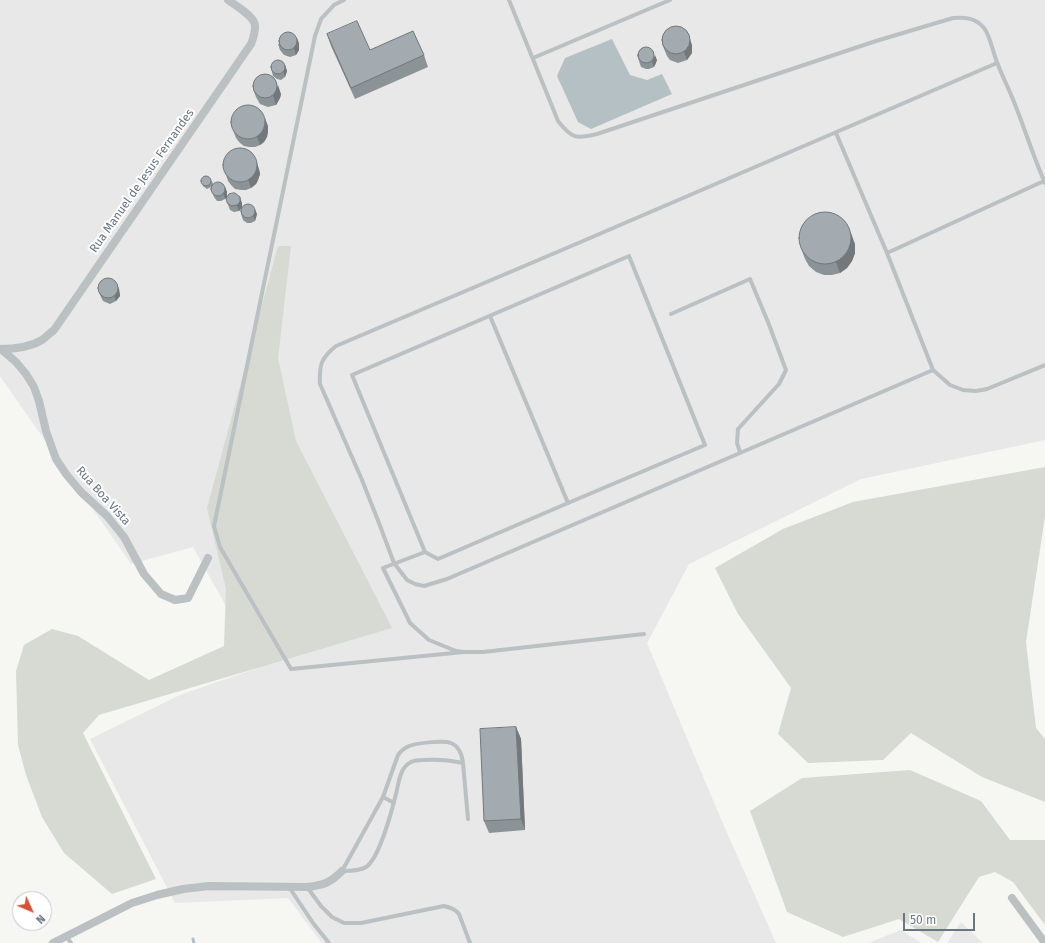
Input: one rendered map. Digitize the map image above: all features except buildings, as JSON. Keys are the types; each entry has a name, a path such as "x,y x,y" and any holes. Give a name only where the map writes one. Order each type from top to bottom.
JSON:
{"street":[{"name":"Rua Manuel de Jesus Fernandes","path":"0,349 23,347 35,344 54,330 251,44 256,26 254,20 228,0"},
{"name":"Rua Boa Vista","path":"0,349 16,362 34,387 46,431 56,459 81,492 107,516 124,537 144,574 162,594 175,600 188,598 208,558"},
{"path":"53,943 68,940 132,903 157,895 209,886 321,886 330,882 342,871"},
{"path":"1012,898 1045,943"}],"lane":[{"path":"344,0 334,5 321,18 315,36 214,526 220,547 291,668 464,652 483,652 644,634"},
{"path":"509,0 558,121 566,131 574,136 583,138 953,18 963,17 971,19 984,28 1045,182 887,253"},
{"path":"533,58 670,0"},
{"path":"933,370 447,579 424,586 407,580 394,563 362,480 320,384 319,371 322,361 327,353 336,346 997,63"},
{"path":"836,133 887,253 933,370 950,385 963,390 976,392 987,389 1045,365"},
{"path":"629,256 705,445 438,560 425,552 352,375 490,316 629,256"},
{"path":"671,314 750,279 786,370 778,384 738,429 737,443 740,452"},
{"path":"490,316 568,503"},
{"path":"425,552 383,568 410,623 430,640 456,651 464,652"},
{"path":"342,871 383,797 398,755 406,747 443,741 450,742 459,750 463,763 468,819"},
{"path":"342,871 360,870 366,868 372,862 380,847 401,775 407,764 413,761 444,760 463,763"},
{"path":"383,797 394,803"},
{"path":"289,886 313,923 329,943"},
{"path":"307,887 321,906 332,917 344,923 361,923 444,906 451,908 459,914 465,926 470,943"}],"shaded area":[{"path":"0,0 1045,0 1045,440 861,479 689,564 647,643 720,817 776,943 322,943 288,898 175,903 90,739 180,695 260,667 193,547 131,564 0,376"},
{"path":"612,39 630,75 647,80 662,74 672,94 591,129 578,122 557,76 565,58"},
{"path":"278,246 291,246 278,358 296,441 392,628 99,715 83,733 156,879 112,894 64,853 42,817 26,775 18,745 16,671 24,645 52,629 78,636 149,680 224,646 226,589 207,508"},
{"path":"1045,467 1045,516 1026,642 1036,728 1045,739 1045,802 982,777 911,733 883,760 808,763 778,734 791,688 738,614 715,568 783,529 853,502"},
{"path":"910,770 981,801 1010,840 1045,840 1045,925 1013,882 995,872 979,877 938,942 899,919 843,937 787,912 750,811 802,778"},
{"path":"961,922 983,943 947,943"},
{"path":"901,930 921,943 868,943"}],"waterway":[{"path":"193,939 194,943"}]}
